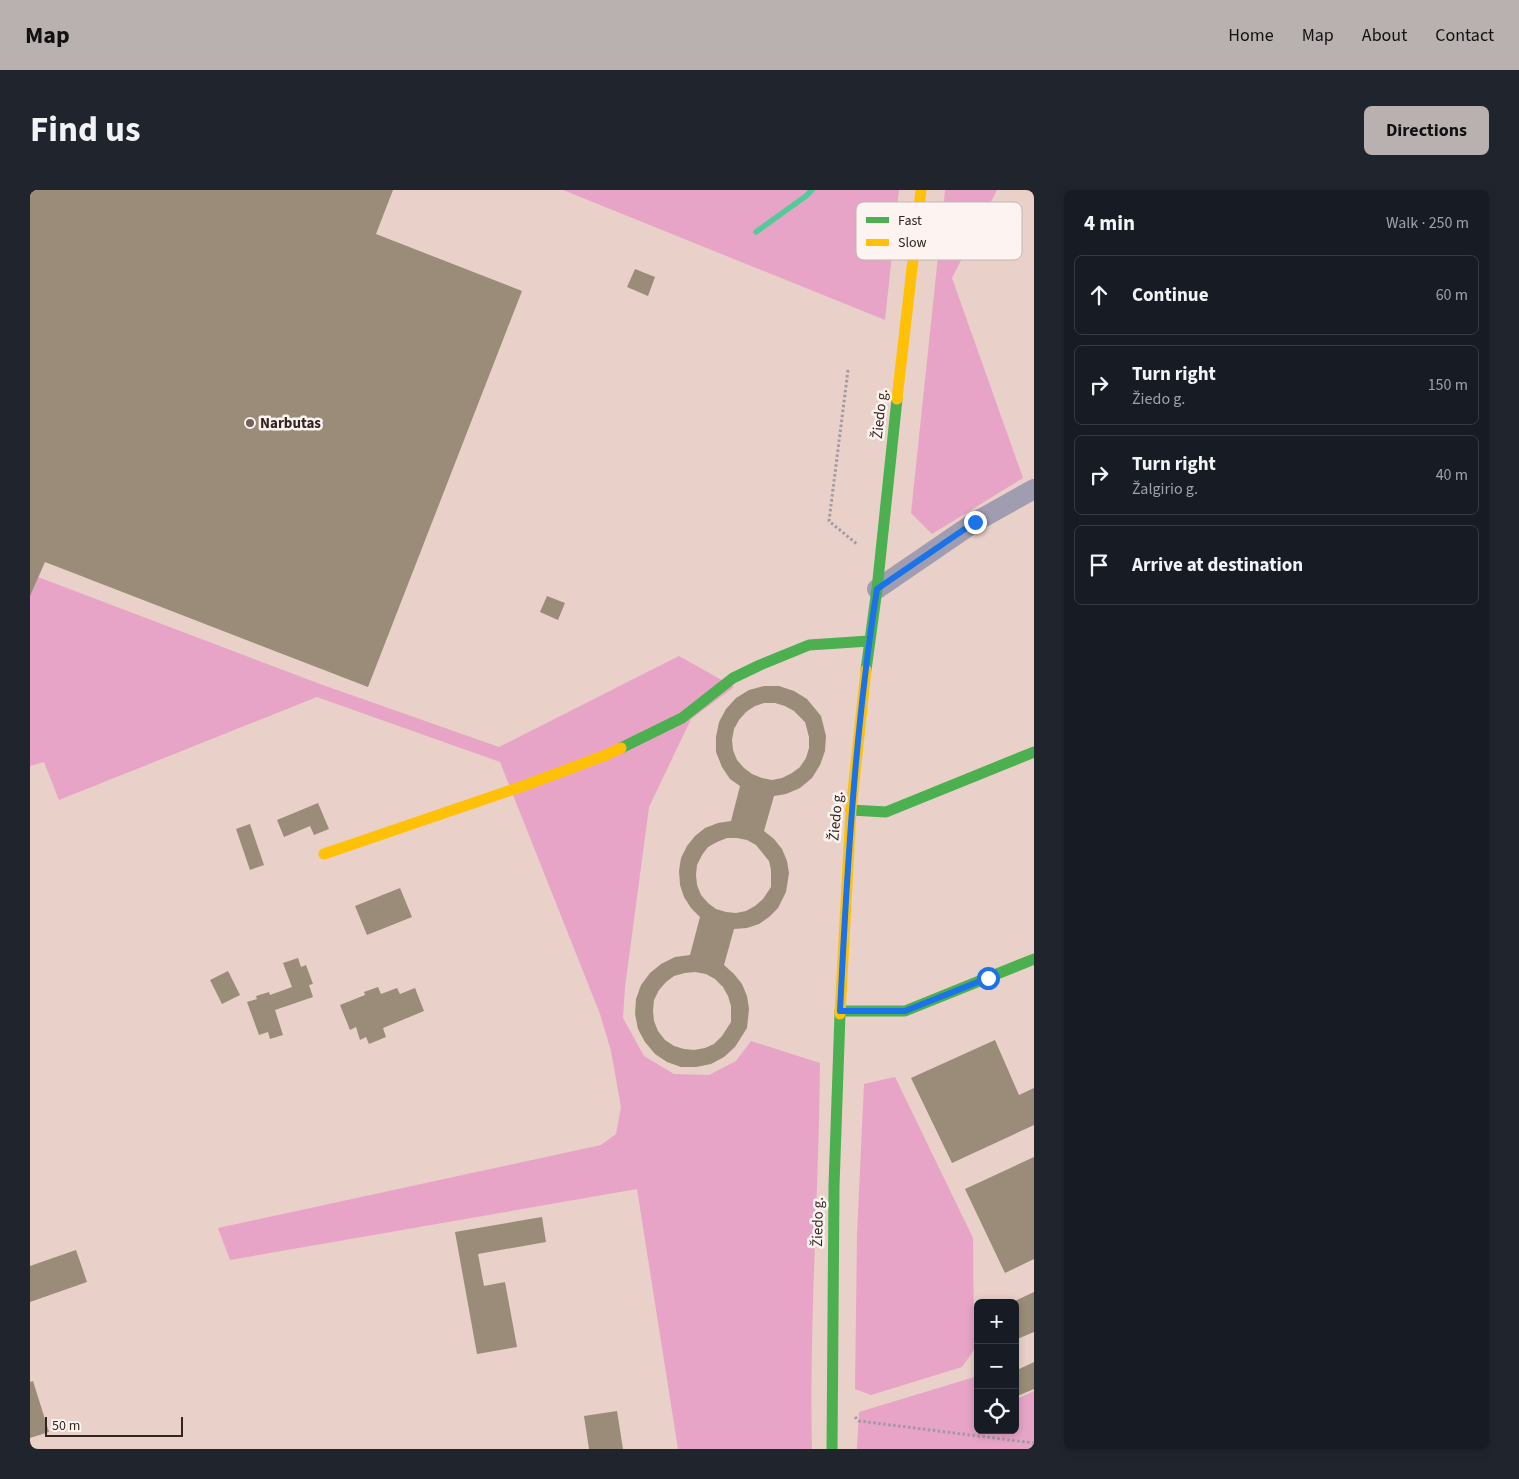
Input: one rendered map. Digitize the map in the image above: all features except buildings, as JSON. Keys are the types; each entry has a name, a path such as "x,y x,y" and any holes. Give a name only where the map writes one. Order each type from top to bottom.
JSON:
{"street":[{"name":"Žiedo g.","path":"832,1449 833,1204 840,1011 851,810 913,260"},
{"path":"877,589 975,522 1034,489"},
{"path":"324,854 529,784 606,755 682,718 733,678 809,645 869,641"},
{"path":"851,810 886,812 1034,752"},
{"path":"840,1011 905,1011 1034,959"}],"path":[{"path":"848,370 829,521 880,563"},
{"path":"854,1415 859,1421 1034,1443"}],"shaded area":[{"path":"563,190 899,190 898,202 856,202 856,260 891,260 885,320"},
{"path":"945,190 997,190 991,202 944,202"},
{"path":"938,260 961,260 952,278 1023,478 932,534 911,513"},
{"path":"30,574 320,684 499,747 679,656 734,687 691,719 649,807 625,987 623,1018 644,1056 674,1074 709,1075 736,1061 751,1041 820,1063 812,1352 812,1449 678,1449 637,1189 230,1260 218,1228 601,1145 616,1134 621,1107 611,1051 600,1014 500,762 317,697 59,800 44,762 30,766"},
{"path":"895,1077 973,1238 974,1350 962,1367 871,1395 855,1389 857,1235 864,1084"},
{"path":"974,1377 974,1434 1019,1434 1019,1398 1034,1391 1034,1449 857,1449 859,1412"}],"waterway":[{"path":"756,232 812,190"}],"traffic: fast":[{"path":"866,670 877,589 897,399"},
{"path":"621,748 682,718 733,678 760,665 809,645 869,641"},
{"path":"851,810 886,812 1034,752"},
{"path":"840,1011 905,1011 1034,959"},
{"path":"832,1449 834,1186 840,1014"}],"traffic: slow":[{"path":"920,202 921,190"},
{"path":"897,399 913,260"},
{"path":"840,1014 851,810 866,670"},
{"path":"324,854 529,784 621,748"}],"place":[{"name":"Narbutas","path":"250,423"}],"route":[{"path":"975,522 877,589 869,641 851,810 840,1011 905,1011 988,978"}]}
